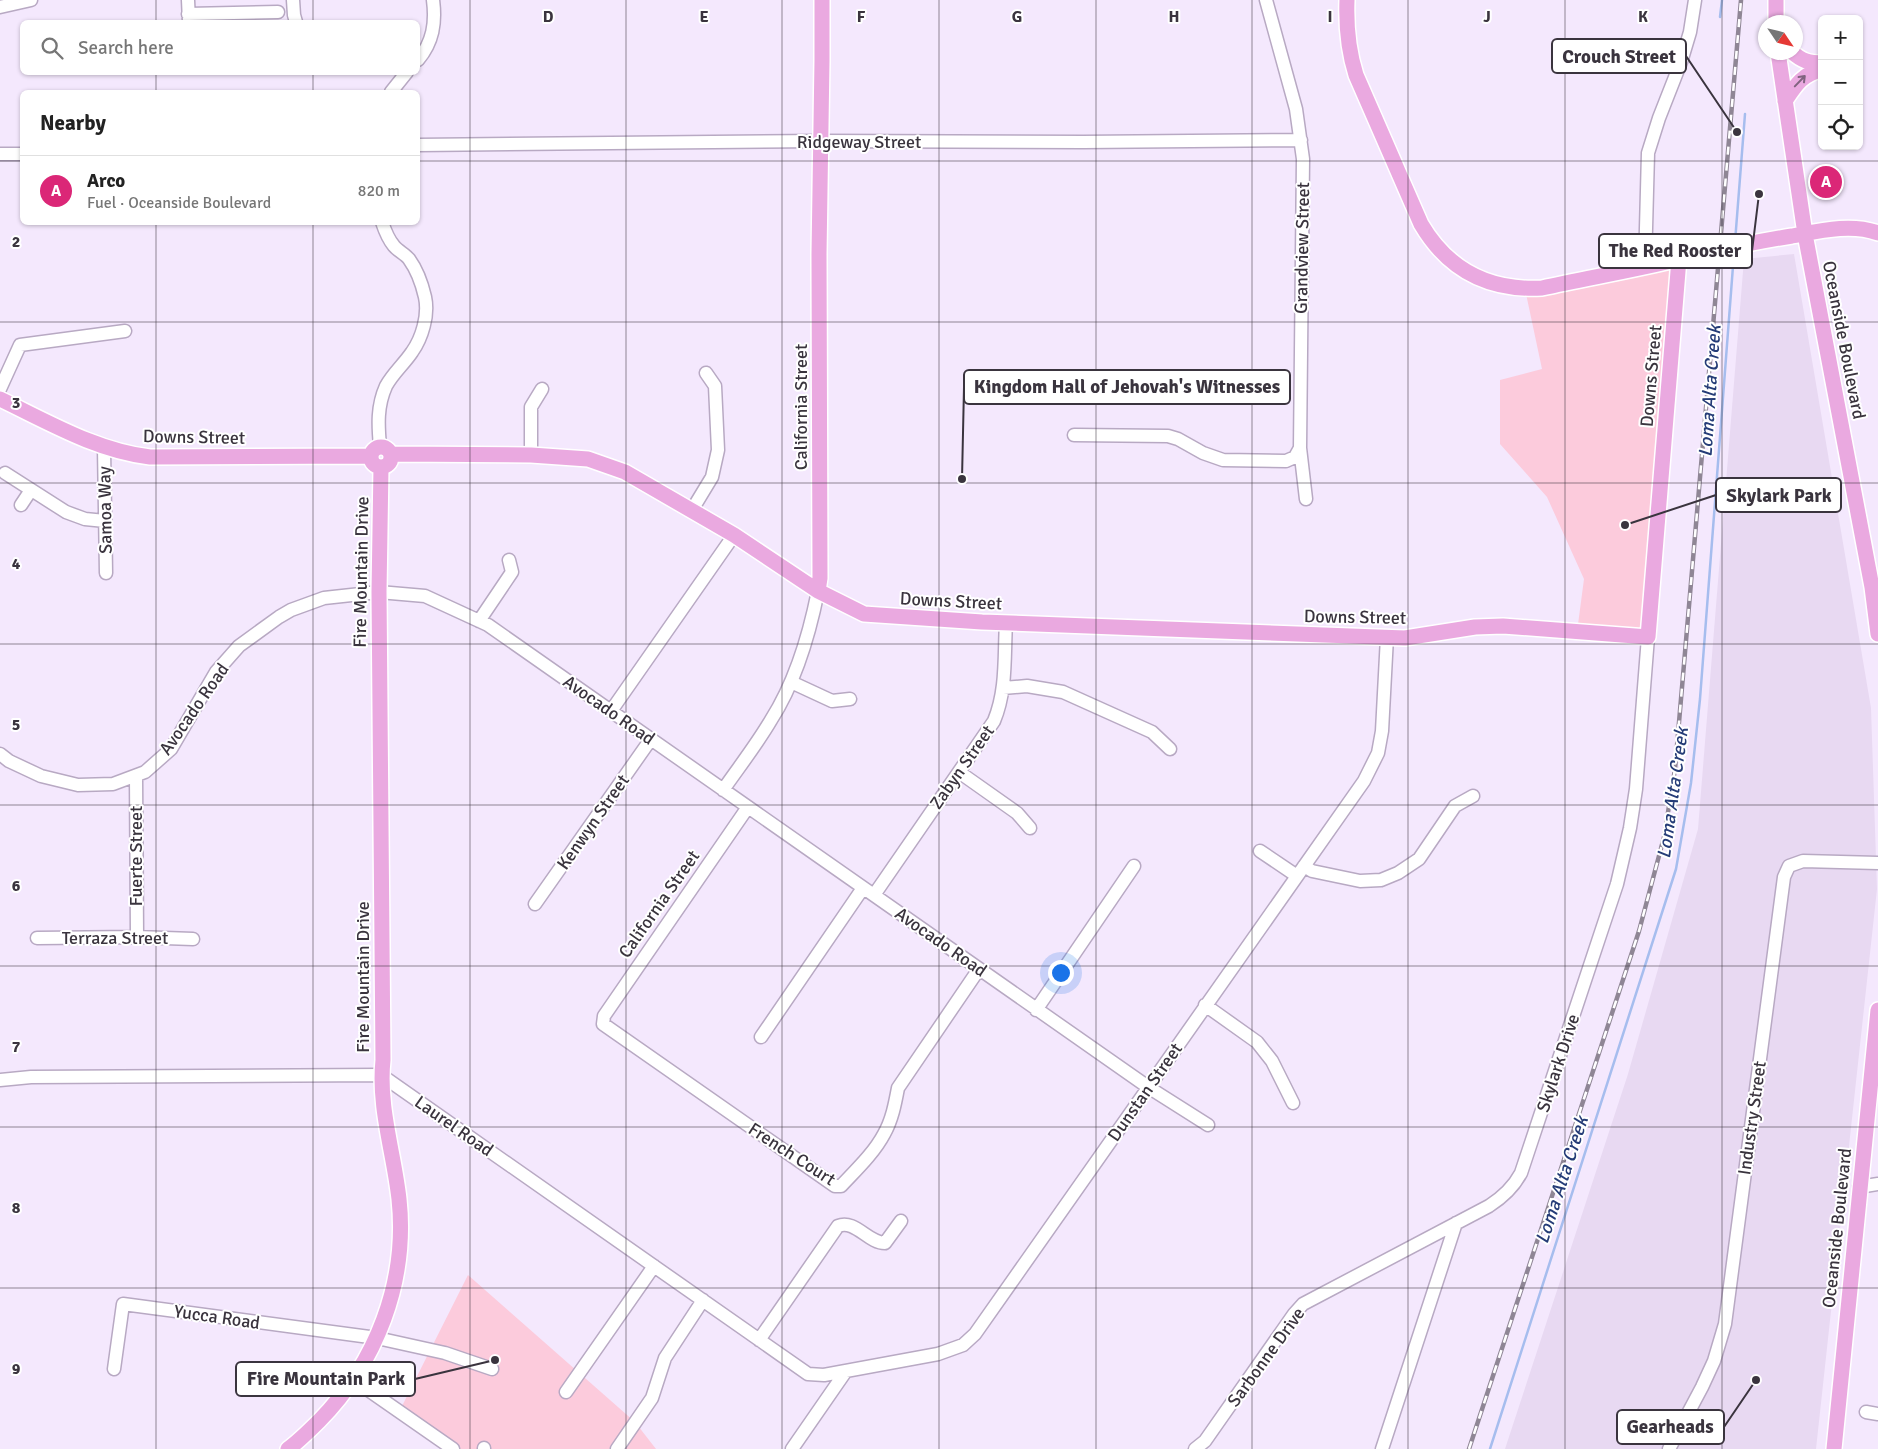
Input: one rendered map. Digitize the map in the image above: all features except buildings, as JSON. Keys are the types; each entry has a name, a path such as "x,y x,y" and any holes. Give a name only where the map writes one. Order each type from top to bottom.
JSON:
{"main road":[{"name":"California Street","path":"818,591 820,578 819,254 822,0"},
{"path":"1347,0 1346,19 1350,55 1356,75 1421,224 1429,238 1448,260 1488,283 1525,289 1542,288 1747,243 1850,228 1870,230 1878,233"},
{"path":"1776,0 1776,15"},
{"name":"Oceanside Boulevard","path":"1779,60 1805,234 1875,584 1878,634"},
{"path":"1803,60 1818,63"},
{"path":"1785,101 1801,78 1811,72 1818,71"},
{"name":"Downs Street","path":"0,399 104,448 128,455 150,457 380,452 530,455 588,459 625,472 734,535 818,591 864,614 1006,623 1405,638 1475,627 1503,626 1648,637 1680,259"},
{"name":"Fire Mountain Drive","path":"288,1449 299,1441 339,1401 354,1380 377,1338 394,1288 400,1233 399,1200 389,1145 381,1075 383,1050 379,592 381,467 372,463 380,452"},
{"name":"Oceanside Boulevard","path":"1834,1449 1878,1010"}],"street":[{"path":"0,7 31,0"},
{"path":"188,0 188,18 278,12"},
{"path":"293,0 296,20"},
{"path":"420,57 432,35 435,16 433,0"},
{"name":"Grandview Street","path":"1266,0 1296,109 1303,159 1300,448 1306,499"},
{"path":"1645,266 1648,153 1659,118 1681,62 1690,32 1695,0"},
{"path":"393,90 405,75"},
{"name":"Ridgeway Street","path":"420,146 821,141 1083,142 1301,140"},
{"path":"0,154 20,154"},
{"path":"380,452 378,419 386,386 398,368 413,352 421,334 426,314 426,300 421,280 408,258 394,246 383,225"},
{"path":"0,389 20,345 125,331"},
{"path":"692,510 712,477 718,450 715,386 706,373"},
{"path":"530,455 531,407 542,389"},
{"path":"1074,435 1168,436 1178,439 1203,453 1223,460 1286,461 1295,456 1300,448"},
{"name":"Samoa Way","path":"104,448 106,573"},
{"path":"5,472 66,512 85,520 105,521"},
{"path":"21,505 31,490"},
{"path":"611,711 734,535"},
{"path":"478,621 512,572 509,560"},
{"name":"California Street","path":"723,790 772,720 791,682 800,660 818,591"},
{"name":"Avocado Road","path":"0,754 9,761 41,776 78,785 113,784 136,776 145,772 171,749 216,672 239,646 279,617 291,610 324,598 379,592 425,596 488,625 1036,1010 1148,1087 1208,1125"},
{"name":"Zabyn Street","path":"762,1037 959,772 994,721 1001,704 1003,688 1006,623"},
{"name":"Dunstan Street","path":"846,1371 938,1354 963,1345 975,1334 1364,780 1378,753 1382,731 1387,637"},
{"name":"Skylark Drive","path":"1456,1223 1503,1197 1515,1184 1521,1173 1617,884 1630,828 1636,789 1648,637"},
{"path":"791,682 832,701 850,699"},
{"path":"1003,688 1027,686 1063,692 1152,732 1170,749"},
{"name":"Kenwyn Street","path":"535,904 651,739"},
{"path":"959,772 1017,813 1030,828"},
{"name":"Fuerte Street","path":"136,776 137,937"},
{"path":"1260,850 1300,871 1312,871 1360,881 1381,880 1398,873 1419,859 1455,806 1473,796"},
{"name":"California Street","path":"604,1024 604,1016 748,807"},
{"name":"Industry Street","path":"1669,1449 1714,1361 1725,1324 1784,877 1789,866 1802,861 1878,863"},
{"path":"1036,1010 1134,866"},
{"name":"Terraza Street","path":"37,938 137,937 193,939"},
{"name":"French Court","path":"604,1024 835,1186 841,1186 885,1134 894,1110 898,1088 979,969"},
{"path":"1205,1005 1256,1042 1272,1061 1293,1103"},
{"path":"0,1080 31,1077 381,1075"},
{"name":"Laurel Road","path":"381,1075 808,1374 824,1376 846,1371"},
{"path":"1859,1187 1878,1184"},
{"path":"759,1340 838,1226 844,1224 851,1226 878,1243 886,1243 901,1221"},
{"path":"1382,1449 1456,1223"},
{"name":"Sarbonne Drive","path":"1195,1449 1205,1441 1294,1314 1303,1304 1456,1223"},
{"path":"566,1392 654,1266"},
{"path":"617,1449 652,1398 665,1358 703,1300"},
{"name":"Yucca Road","path":"114,1369 123,1304 377,1338"},
{"path":"377,1338 445,1353 492,1369"},
{"path":"792,1449 846,1371"},
{"path":"354,1380 453,1449"}],"shaded area":[{"path":"1794,254 1871,708 1877,889 1816,1449 1505,1449 1628,1074 1698,829 1744,259"},
{"path":"1679,259 1649,638 1577,632 1584,579 1547,497 1500,444 1500,380 1542,369 1525,289"},
{"path":"468,1275 635,1422 656,1449 452,1449 399,1412"}],"waterway":[{"name":"Loma Alta Creek","path":"1720,17 1722,0"},
{"name":"Loma Alta Creek","path":"1735,242 1745,114"},
{"name":"Loma Alta Creek","path":"1490,1449 1676,869 1691,783 1700,699 1734,253"}],"railway":[{"path":"1469,1449 1639,931 1664,837 1675,769 1741,0"}],"place":[{"name":"Crouch Street","path":"1737,132"},
{"name":"Arco","path":"1826,182"},
{"name":"The Red Rooster","path":"1759,194"},
{"name":"Kingdom Hall of Jehovah's Witnesses","path":"962,479"},
{"name":"Skylark Park","path":"1625,525"},
{"name":"Fire Mountain Park","path":"495,1360"},
{"name":"Gearheads","path":"1756,1380"}]}
